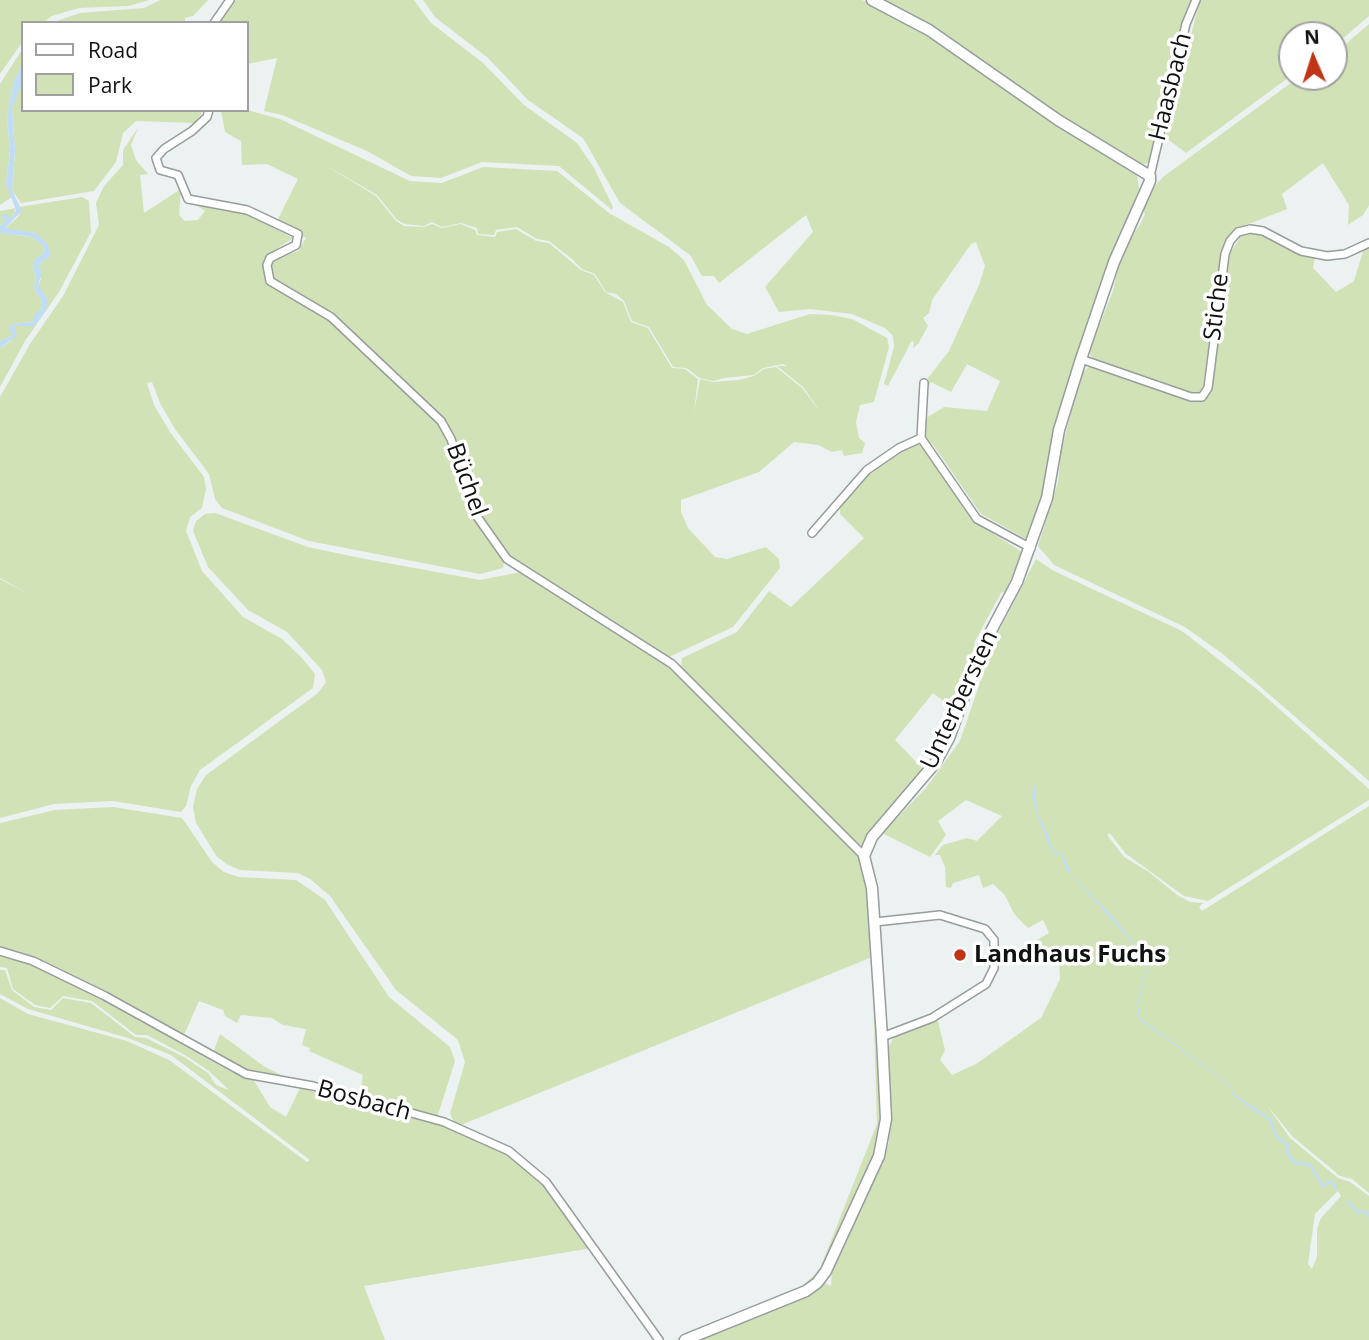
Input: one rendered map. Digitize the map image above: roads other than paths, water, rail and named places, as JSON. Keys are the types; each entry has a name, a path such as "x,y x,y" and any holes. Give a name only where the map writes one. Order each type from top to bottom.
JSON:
{"street":[{"path":"215,21 230,0"},
{"path":"872,0 929,30 1058,120 1150,176"},
{"name":"Haasbach","path":"1150,176 1186,24 1196,0"},
{"name":"Büchel","path":"208,112 207,117 192,131 164,149 156,158 160,170 178,175 188,199 247,210 298,234 296,245 270,258 267,265 270,281 331,317 441,421 451,439 475,515 507,559 672,664 864,856"},
{"name":"Unterbersten","path":"864,856 872,837 936,762 949,738 981,650 1031,548 1047,498 1059,430 1081,359 1114,262 1150,176"},
{"name":"Stiche","path":"1081,359 1191,397 1202,397 1208,387 1225,254 1230,241 1238,232 1250,229 1263,231 1301,251 1327,256 1345,254 1369,243"},
{"path":"924,383 921,438 977,519 1031,548"},
{"path":"812,533 867,470 899,448 921,438"},
{"path":"685,1340 806,1291 826,1270 878,1156 886,1119 875,922 872,888 864,856"},
{"path":"875,922 940,915 985,929 993,940 994,968 986,984 932,1018 882,1037"},
{"name":"Bosbach","path":"0,951 33,961 105,996 246,1074 313,1086 444,1122 509,1151 546,1182 659,1340"}],"water":[{"path":"21,68 21,86 12,108 15,151 12,190 22,211 5,228 35,233 47,243 51,255 39,264 42,274 38,285 48,300 45,312 34,326 14,326 17,336 0,348 0,341 12,336 9,329 12,324 32,322 40,311 42,302 34,288 36,278 33,267 35,259 44,253 43,246 32,237 0,233 0,226 5,220 0,216 5,214 11,218 16,210 6,184 10,151 7,117 14,81"},
{"path":"1035,784 1037,812 1052,850 1063,855 1072,875 1140,950 1148,968 1138,1004 1140,1018 1230,1085 1235,1095 1261,1112 1259,1114 1234,1096 1229,1085 1139,1019 1137,1004 1147,968 1139,950 1066,869 1062,856 1051,851 1036,812 1032,795"}],"waterway":[{"path":"1259,1113 1270,1119 1276,1136 1287,1144 1288,1155 1296,1163 1310,1165 1323,1186 1331,1181 1336,1189"},
{"path":"1349,1202 1358,1213 1364,1211 1369,1216"}],"place":[{"name":"Landhaus Fuchs","path":"960,955"}]}
